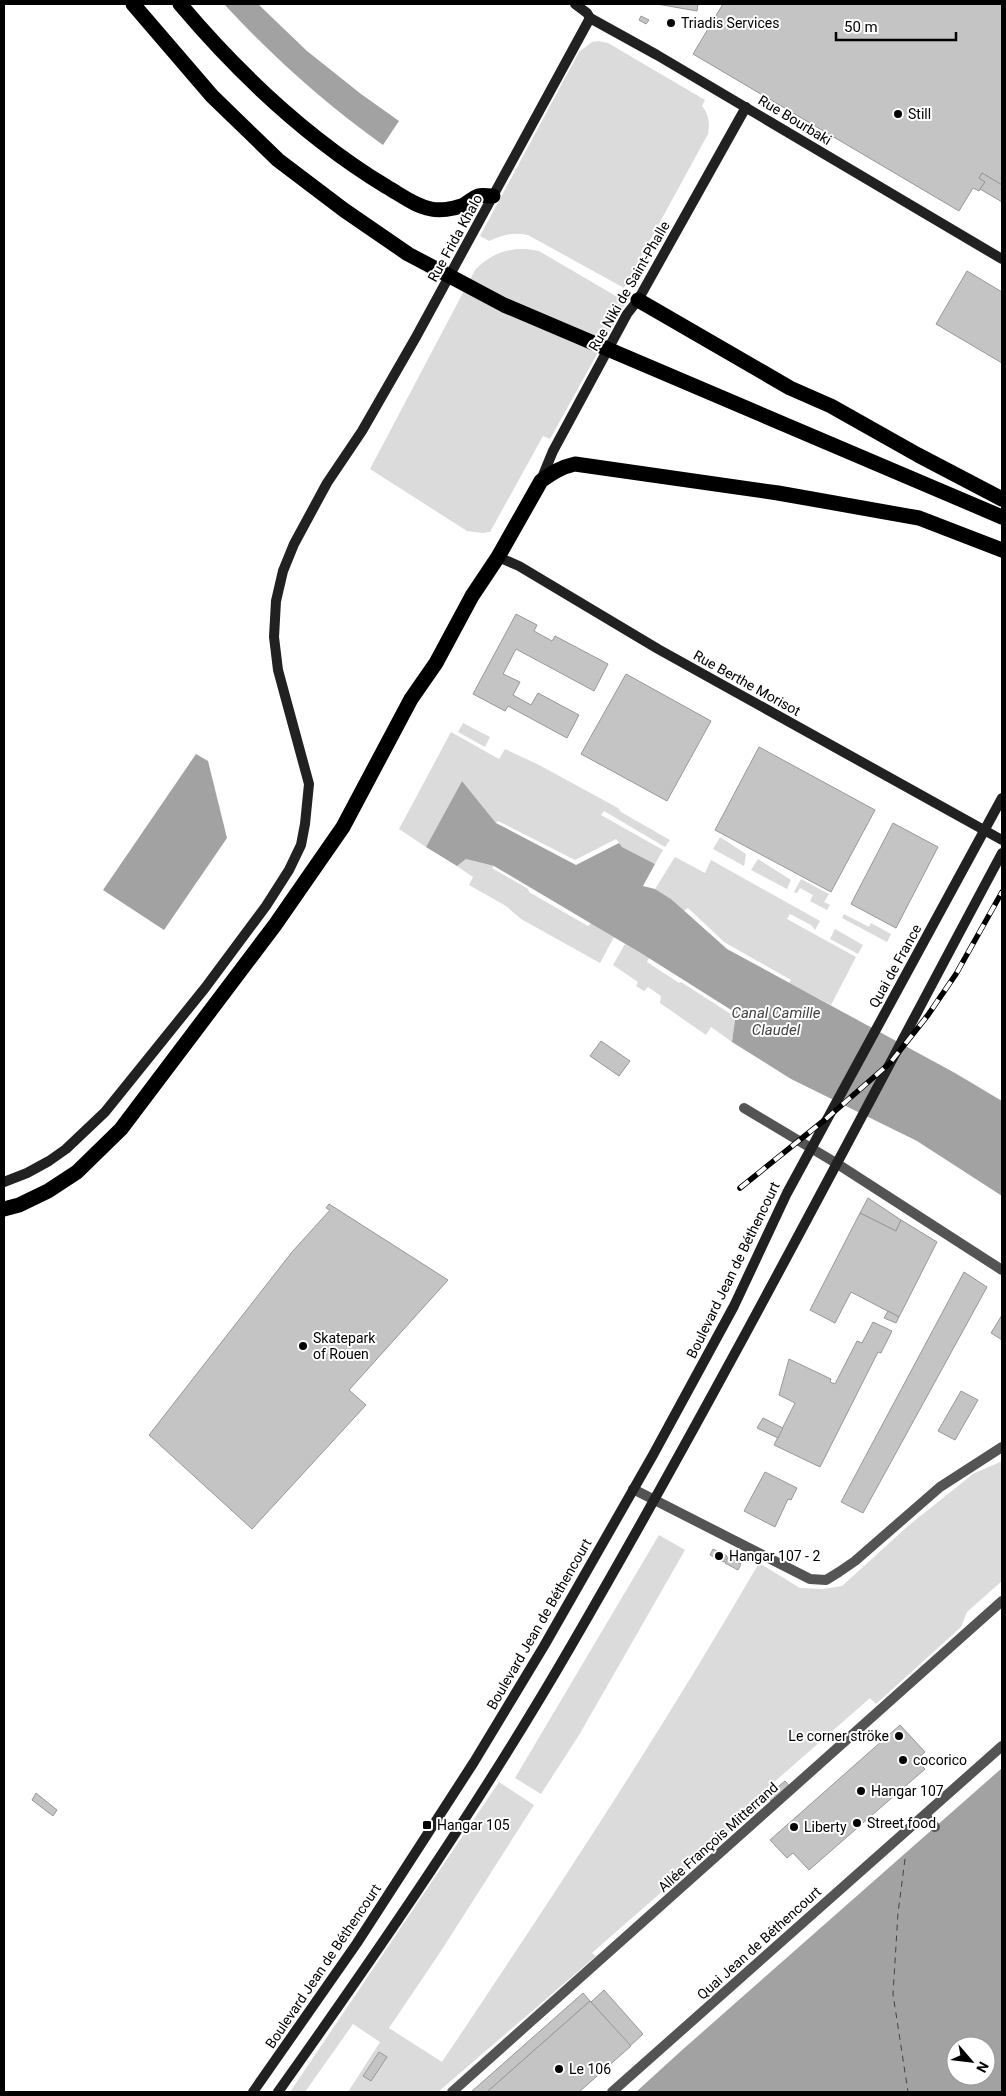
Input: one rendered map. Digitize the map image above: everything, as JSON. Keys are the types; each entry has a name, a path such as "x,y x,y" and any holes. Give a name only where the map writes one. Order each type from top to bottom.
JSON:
{"highway":[{"path":"133,4 212,96 278,160 408,254 504,305 1002,516"},
{"path":"180,4 207,36 260,89 327,146 370,176 415,203 431,209 462,206 476,196 493,196"},
{"path":"638,300 790,388 831,406 1002,499"},
{"path":"4,1209 19,1205 41,1194 77,1172 122,1129 285,911 338,835 411,699 436,663 472,596 498,557 541,481 564,466 575,464 668,476 919,518 1002,550"}],"main road":[{"name":"Rue Bourbaki","path":"575,4 587,13 590,18 746,107 1002,258"},
{"name":"Rue Frida Khalo","path":"4,1182 27,1174 49,1161 66,1149 104,1112 205,988 266,906 289,870 300,845 305,824 309,784 278,670 274,637 276,601 282,571 294,544 337,467 362,430 397,370 590,18"},
{"name":"Rue Niki de Saint-Phalle","path":"541,481 553,451 627,314 638,300 746,107"},
{"name":"Rue Berthe Morisot","path":"498,557 519,566 658,649 1002,840"},
{"name":"Quai de France","path":"811,1148 1002,798"},
{"path":"278,2092 361,1974 489,1781 570,1647 705,1408 1002,853"},
{"name":"Boulevard Jean de Béthencourt","path":"253,2092 357,1943 474,1762 544,1646 634,1489 734,1306 787,1193 811,1148"}],"street":[{"path":"744,1108 836,1163 1002,1270"},
{"path":"634,1489 810,1580 826,1580 854,1561 940,1487 1000,1448"},
{"name":"Allée François Mitterrand","path":"452,2092 1002,1601"},
{"name":"Quai Jean de Béthencourt","path":"612,2092 1002,1746"},
{"path":"925,1815 935,1827"}],"shaded area":[{"path":"592,42 608,43 705,100 702,106 708,116 709,123 708,134 624,288 528,235 508,235 489,241 480,236 579,52"},
{"path":"517,249 539,251 626,302 550,439 543,436 490,532 467,531 370,469 475,270 494,255"},
{"path":"463,723 490,737 485,747 458,732"},
{"path":"451,732 499,759 505,749 539,765 618,808 621,812 670,840 665,847 604,811 601,815 663,850 655,864 622,847 616,839 575,860 498,821 496,823 462,781 426,847 399,829"},
{"path":"720,837 746,854 744,866 713,849"},
{"path":"675,857 705,873 711,860 820,921 815,930 811,925 790,914 787,919 856,957 831,1005 789,983 791,980 724,942 688,908 684,911 671,899 655,889"},
{"path":"466,859 494,866 492,868 528,889 529,892 588,926 591,923 614,937 600,963 521,919 506,906 469,885 473,877 457,866"},
{"path":"758,859 791,880 787,889 751,870"},
{"path":"801,879 829,894 824,902 830,905 827,910 810,901 813,895 800,888 797,893 794,892"},
{"path":"844,914 869,927 871,923 891,934 887,942 842,918"},
{"path":"835,929 863,945 858,954 830,939"},
{"path":"625,944 649,958 647,962 679,983 681,982 734,1016 736,1013 732,1042 711,1027 706,1035 660,1003 661,996 648,987 644,991 636,986 638,982 613,965"},
{"path":"1002,1461 1002,1581 967,1612 961,1627 876,1704 870,1698 756,1798 761,1805 592,1953 596,1956 438,2092 348,2092 380,2042 353,2024 305,2092 290,2092 499,1782 534,1805 441,1951 389,2028 442,2062 605,1815 759,1563 800,1588 823,1589 842,1586 908,1526 973,1474"},
{"path":"659,1535 685,1550 579,1735 541,1794 515,1778"}],"water":[{"path":"224,4 258,4 307,51 361,94 399,121 383,145 300,79"},
{"path":"196,754 208,761 227,838 164,930 103,890"},
{"name":"Canal Camille Claudel","path":"462,781 496,823 576,865 619,843 622,847 655,864 643,886 655,889 671,899 727,949 955,1073 1002,1101 1002,1196 917,1141 791,1079 732,1042 736,1013 644,955 494,866 466,859 457,866 426,847"},
{"path":"1002,1768 1002,2092 636,2092 681,2051"}],"building":[{"path":"657,4 698,4 697,11"},
{"name":"Still","path":"723,4 1002,4 1002,185 982,173 979,178 985,182 979,191 973,188 959,211 693,54"},
{"path":"641,16 649,20 646,24 639,20"},
{"path":"982,173 1002,185 1002,202 980,189 985,182 979,178"},
{"path":"967,271 1002,292 1002,363 936,324"},
{"path":"516,614 537,625 534,631 552,641 555,636 608,664 594,691 516,649 503,674 520,682 513,695 531,705 538,693 579,715 567,738 508,706 505,711 473,694"},
{"path":"626,674 711,721 667,801 581,754"},
{"path":"759,747 875,810 831,892 715,830"},
{"path":"893,823 938,847 896,928 851,904"},
{"path":"601,1041 630,1061 619,1076 590,1056"},
{"path":"868,1198 901,1220 896,1231 860,1213"},
{"name":"Skatepark of Rouen","path":"329,1204 448,1280 349,1390 366,1405 252,1529 149,1435 292,1252 330,1210 326,1208"},
{"path":"860,1213 896,1231 901,1220 937,1242 899,1317 851,1292 835,1323 810,1310"},
{"path":"964,1272 987,1287 863,1513 841,1502"},
{"path":"888,1311 899,1317 896,1323 884,1318"},
{"path":"1002,1315 1002,1340 991,1333"},
{"path":"873,1322 892,1331 881,1353 878,1352 820,1467 774,1445 795,1403 779,1395 789,1359 831,1379 830,1382 835,1384 857,1341 862,1343"},
{"path":"961,1391 978,1400 955,1440 938,1431"},
{"path":"763,1418 783,1428 778,1438 757,1428"},
{"path":"765,1472 797,1488 791,1500 788,1499 775,1527 744,1511"},
{"name":"Hangar 107 - 2","path":"713,1549 727,1556 724,1562 710,1555"},
{"path":"728,1557 741,1564 738,1570 725,1563"},
{"name":"Hangar 107","path":"900,1725 925,1752 916,1760 925,1769 809,1870 793,1853 787,1858 770,1840"},
{"path":"785,1781 792,1789 774,1805 767,1796"},
{"path":"36,1793 57,1810 53,1816 32,1800"},
{"path":"604,1990 643,2034 630,2046 591,2002"},
{"path":"583,1993 590,2001 487,2092 471,2092"},
{"name":"Le 106","path":"590,2001 631,2046 579,2092 487,2092"},
{"path":"379,2052 387,2057 371,2081 363,2076"}],"ferry route":[{"path":"905,1859 898,1913 893,1994 908,2092"}],"railway":[{"path":"740,1188 827,1118 890,1063 928,1015 956,974 1002,892"}],"place":[{"name":"Triadis Services","path":"671,23"},
{"name":"Still","path":"898,114"},
{"name":"Skatepark of Rouen","path":"303,1346"},
{"name":"Hangar 107 - 2","path":"719,1556"},
{"name":"Le corner ströke","path":"899,1736"},
{"name":"cocorico","path":"903,1760"},
{"name":"Hangar 107","path":"861,1791"},
{"name":"Street food","path":"857,1823"},
{"name":"Hangar 105","path":"427,1825"},
{"name":"Liberty","path":"794,1827"},
{"name":"Le 106","path":"559,2069"}]}
